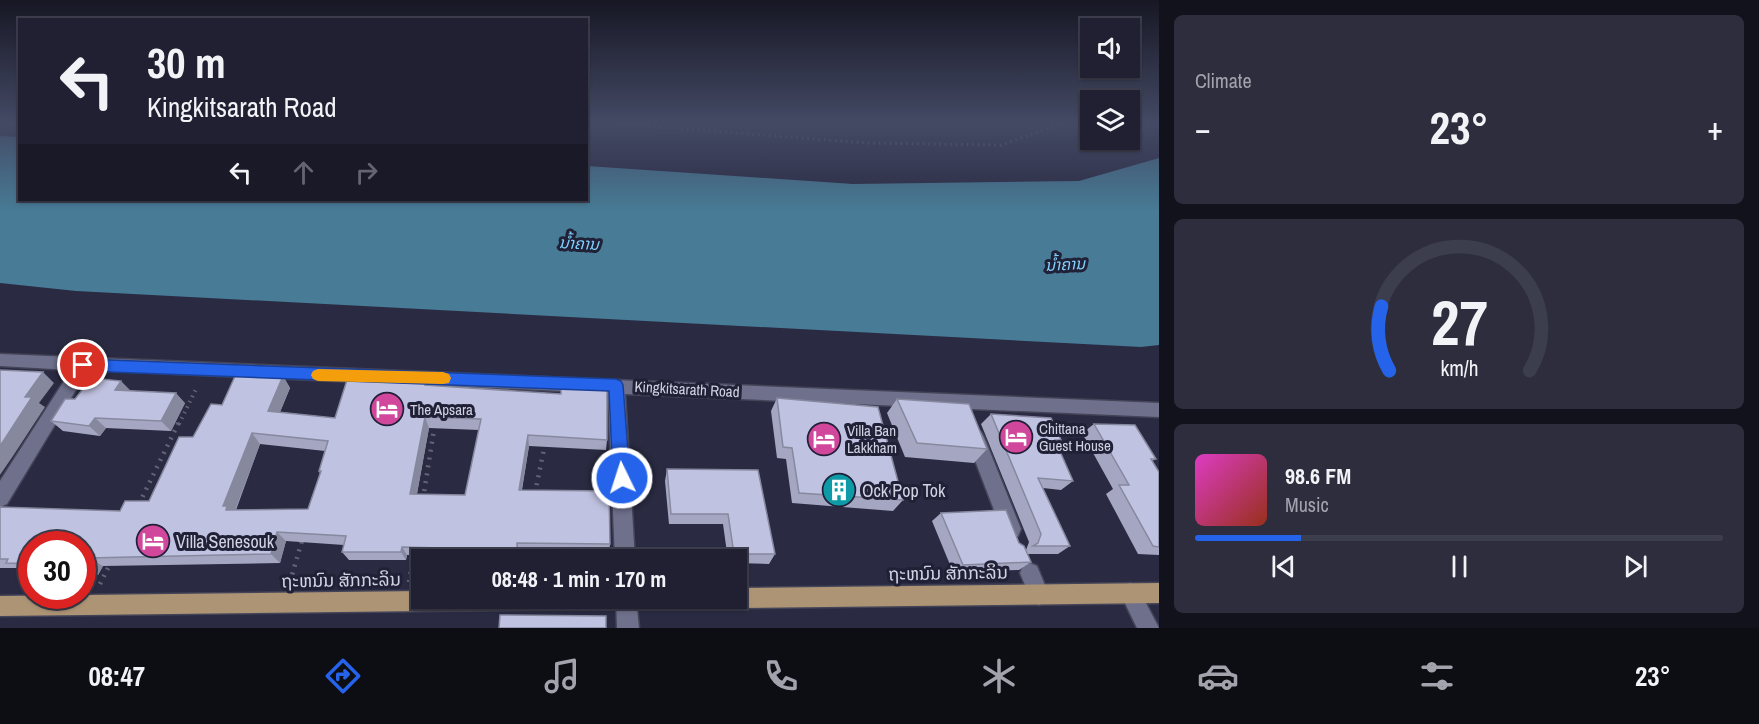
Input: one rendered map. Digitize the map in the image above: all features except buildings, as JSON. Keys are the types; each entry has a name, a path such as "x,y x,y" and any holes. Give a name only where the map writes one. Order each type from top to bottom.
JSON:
{"main road":[{"name":"ຖະຫນົນ ສັກກະລິນ","path":"747,598 1159,593"},
{"name":"ຖະຫນົນ ສັກກະລິນ","path":"96,605 411,602"},
{"name":"ຖະຫນົນ ສັກກະລິນ","path":"0,606 18,606"}],"street":[{"name":"Kingkitsarath Road","path":"0,360 1159,410"},
{"path":"0,498 83,365"},
{"path":"616,385 624,549"},
{"path":"961,401 1017,543"},
{"path":"1030,573 1039,595"},
{"path":"1130,593 1149,628"},
{"path":"627,609 628,628"}],"path":[{"path":"137,509 206,369"},
{"path":"421,507 436,413"},
{"path":"534,497 545,441"},
{"path":"285,603 306,526"},
{"path":"529,549 530,538"},
{"path":"406,602 416,543"},
{"path":"96,593 116,552"}],"water":[{"name":"ນ້ຳຄານ","path":"0,153 18,153 18,201 588,201 588,166 853,184 1079,181 1159,158 1159,345 1141,347 76,291 0,283"}],"slow traffic":[{"path":"318,375 443,378"}],"place":[{"name":"The Apsara","path":"387,409"},
{"name":"Chittana Guest House","path":"1016,437"},
{"name":"Villa Ban Lakkham","path":"824,439"},
{"name":"Ock Pop Tok","path":"839,490"},
{"name":"Villa Senesouk","path":"153,541"}],"route":[{"path":"83,365 616,385 622,478"}]}
